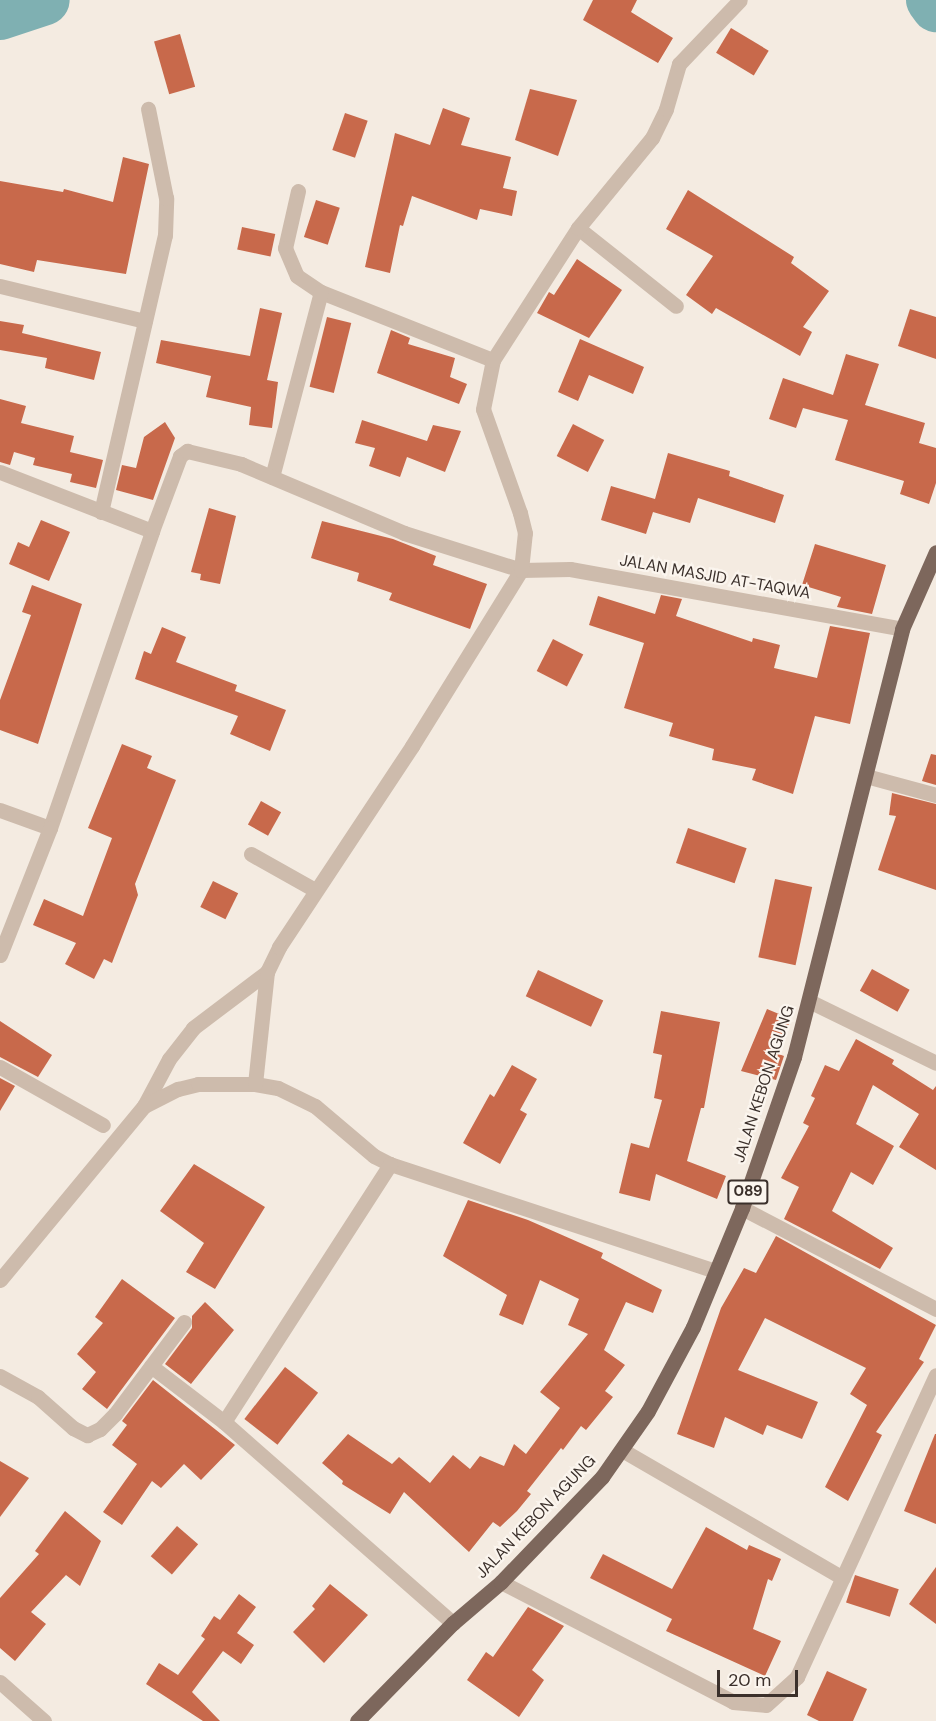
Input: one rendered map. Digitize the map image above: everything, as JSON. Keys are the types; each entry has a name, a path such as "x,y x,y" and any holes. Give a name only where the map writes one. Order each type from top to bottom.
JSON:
{"main road":[{"name":"JALAN KEBON AGUNG","path":"357,1721 453,1623 501,1582 603,1477 687,1338 742,1208 795,1057 902,629 935,559"}],"street":[{"path":"0,1280 144,1106 169,1059 193,1028 267,972 315,890 412,746 521,570 525,533 483,409 493,360 578,228 652,138 666,109 679,64 740,0"},
{"path":"101,512 165,235 166,198 148,110"},
{"path":"298,191 285,248 297,276 321,292 493,360"},
{"path":"578,228 675,306"},
{"path":"0,286 145,321"},
{"path":"272,477 321,292"},
{"name":"JALAN MASJID AT-TAQWA","path":"152,531 183,453 200,452 220,457 272,477 404,533 521,570 570,569 902,629"},
{"path":"0,472 152,531 50,828 0,955"},
{"path":"866,776 936,795"},
{"path":"0,810 50,828"},
{"path":"251,854 315,890"},
{"path":"255,1084 267,972"},
{"path":"809,1001 936,1063"},
{"path":"0,1067 103,1125"},
{"path":"144,1106 178,1089 198,1084 255,1084 278,1088 315,1106 374,1156 390,1164 716,1271"},
{"path":"224,1422 390,1164"},
{"path":"742,1208 936,1309"},
{"path":"0,1376 38,1397 73,1428 87,1435 100,1430 115,1414 184,1322"},
{"path":"151,1366 224,1422 453,1623"},
{"path":"501,1582 746,1706 766,1705 797,1677 936,1375"},
{"path":"622,1449 843,1578"},
{"path":"0,1682 44,1721"}],"building":[{"path":"593,0 637,0 631,12 673,38 658,63 583,20"},
{"path":"731,28 769,51 754,76 716,53"},
{"path":"180,34 195,87 169,94 154,41"},
{"path":"530,89 577,100 558,156 515,140"},
{"path":"443,108 470,118 461,145 511,157 503,188 517,191 512,216 480,209 477,220 412,196 403,226 400,225 390,273 365,267 395,133 430,145"},
{"path":"345,113 368,121 355,158 332,150"},
{"path":"123,157 149,164 126,274 37,260 34,272 0,264 0,181 63,192 64,189 113,202"},
{"path":"688,190 794,257 791,263 829,291 803,327 812,332 800,356 716,308 712,314 686,295 713,256 666,229"},
{"path":"316,200 340,208 328,245 304,237"},
{"path":"242,227 275,234 270,257 237,249"},
{"path":"577,259 622,290 589,338 537,313 549,292 554,295"},
{"path":"260,308 282,313 267,380 278,382 272,428 249,425 251,407 206,397 211,376 156,363 161,340 250,356"},
{"path":"910,309 936,317 936,359 898,346"},
{"path":"327,317 351,323 334,393 310,387"},
{"path":"0,321 24,325 22,333 101,352 94,380 45,368 47,358 0,350"},
{"path":"391,330 410,338 408,344 455,358 450,377 467,384 459,404 377,373"},
{"path":"580,339 644,367 633,394 589,375 578,401 558,392"},
{"path":"846,354 879,364 865,405 925,423 919,443 936,448 936,483 929,504 900,494 904,481 835,460 848,420 803,408 796,428 769,419 783,378 833,395"},
{"path":"0,399 26,406 21,423 74,436 70,452 103,460 96,488 70,482 72,474 33,465 35,458 14,452 10,465 0,462"},
{"path":"362,420 427,441 433,425 461,431 445,472 407,457 400,477 369,466 375,448 355,443"},
{"path":"165,422 175,438 153,500 116,490 122,465 136,468 144,437"},
{"path":"573,424 604,440 588,472 557,456"},
{"path":"668,453 730,471 729,476 784,495 775,523 698,498 690,523 653,512 646,534 601,520 611,486 655,499"},
{"path":"209,508 236,516 220,584 200,580 201,574 191,572"},
{"path":"41,520 70,532 49,581 9,564 18,542 29,547"},
{"path":"322,521 393,539 436,556 433,565 487,584 470,629 389,600 392,593 357,581 359,573 311,558"},
{"path":"815,544 886,565 872,614 837,607 841,597 802,585"},
{"path":"32,585 82,604 38,744 0,730 0,700 31,615 22,612"},
{"path":"661,595 682,599 676,616 752,642 753,638 780,645 774,668 817,678 830,626 870,633 850,724 815,716 793,794 752,780 756,769 712,760 714,749 669,736 673,723 624,708 644,643 589,625 598,596 655,614"},
{"path":"162,627 186,637 176,662 237,685 235,691 286,710 270,751 230,734 238,716 135,679 144,651 151,654"},
{"path":"553,639 583,654 567,687 537,671"},
{"path":"122,744 152,756 147,768 176,780 135,884 138,895 112,963 104,959 94,979 65,964 76,943 33,925 44,899 83,916 112,838 88,828"},
{"path":"931,754 936,755 936,785 922,781"},
{"path":"892,793 936,804 936,890 878,870 896,816 889,815"},
{"path":"261,801 281,812 268,836 248,825"},
{"path":"688,828 747,848 735,883 676,863"},
{"path":"775,879 812,887 796,965 758,957"},
{"path":"213,881 238,893 225,919 200,907"},
{"path":"872,969 910,990 897,1012 860,991"},
{"path":"538,970 603,1000 591,1027 526,996"},
{"path":"767,1009 791,1019 776,1053 784,1056 776,1080 741,1071"},
{"path":"661,1011 720,1022 704,1108 701,1108 687,1161 726,1176 717,1199 656,1174 650,1201 619,1193 631,1143 649,1148 662,1100 654,1098 662,1055 653,1053"},
{"path":"0,1021 52,1055 38,1077 0,1057"},
{"path":"856,1039 894,1060 892,1064 933,1090 936,1086 936,1170 899,1147 919,1114 873,1085 856,1124 894,1146 873,1185 851,1172 832,1211 893,1248 880,1269 784,1219 799,1187 781,1178 809,1126 803,1123 815,1098 811,1096 825,1065 839,1071"},
{"path":"512,1065 537,1079 520,1110 527,1114 500,1164 463,1143 490,1094 494,1097"},
{"path":"0,1078 15,1086 0,1111"},
{"path":"194,1164 265,1207 215,1289 186,1272 204,1243 160,1211"},
{"path":"468,1200 528,1220 603,1253 601,1258 662,1290 653,1313 626,1302 604,1350 625,1365 605,1391 613,1397 586,1430 581,1426 563,1450 561,1448 527,1491 531,1494 517,1511 500,1527 493,1522 469,1552 404,1492 390,1514 342,1484 343,1481 322,1463 348,1434 392,1464 399,1457 430,1483 453,1455 470,1469 480,1456 504,1466 514,1444 526,1454 560,1408 540,1392 588,1334 568,1325 579,1299 540,1280 523,1325 499,1315 507,1295 443,1256"},
{"path":"776,1236 936,1325 919,1359 924,1362 876,1432 882,1435 848,1501 825,1487 867,1405 850,1394 866,1368 765,1318 738,1370 818,1402 802,1439 767,1425 763,1435 725,1417 714,1448 677,1434 721,1308 744,1268 756,1273"},
{"path":"122,1279 175,1318 107,1409 82,1389 96,1372 77,1354 103,1323 95,1317"},
{"path":"205,1302 234,1330 191,1384 165,1364 192,1328 192,1316"},
{"path":"285,1367 318,1393 277,1445 244,1419"},
{"path":"153,1380 235,1445 201,1480 184,1464 161,1488 152,1481 122,1525 103,1512 137,1464 112,1445 127,1425 122,1421"},
{"path":"936,1434 936,1524 904,1511"},
{"path":"0,1461 29,1478 0,1517"},
{"path":"65,1511 101,1541 80,1586 66,1575 31,1612 46,1624 15,1661 0,1648 0,1598 39,1554 35,1551"},
{"path":"177,1526 198,1544 172,1575 151,1556"},
{"path":"706,1527 747,1550 749,1545 781,1559 772,1581 768,1579 753,1629 781,1641 765,1676 666,1631 672,1619 590,1578 603,1554 672,1589"},
{"path":"936,1567 936,1624 909,1604"},
{"path":"855,1575 899,1589 890,1617 846,1603"},
{"path":"330,1584 368,1615 324,1663 293,1632 315,1609 312,1606"},
{"path":"239,1594 256,1607 237,1633 254,1645 241,1664 223,1651 192,1692 220,1721 203,1721 146,1684 159,1663 178,1675 205,1639 201,1636 214,1616 220,1620"},
{"path":"528,1607 564,1626 532,1670 544,1680 519,1717 467,1680 486,1652 493,1657"},
{"path":"827,1671 867,1689 853,1721 819,1721 807,1715"}],"waterway":[{"path":"0,15 45,0"},
{"path":"931,0 936,7"}]}
